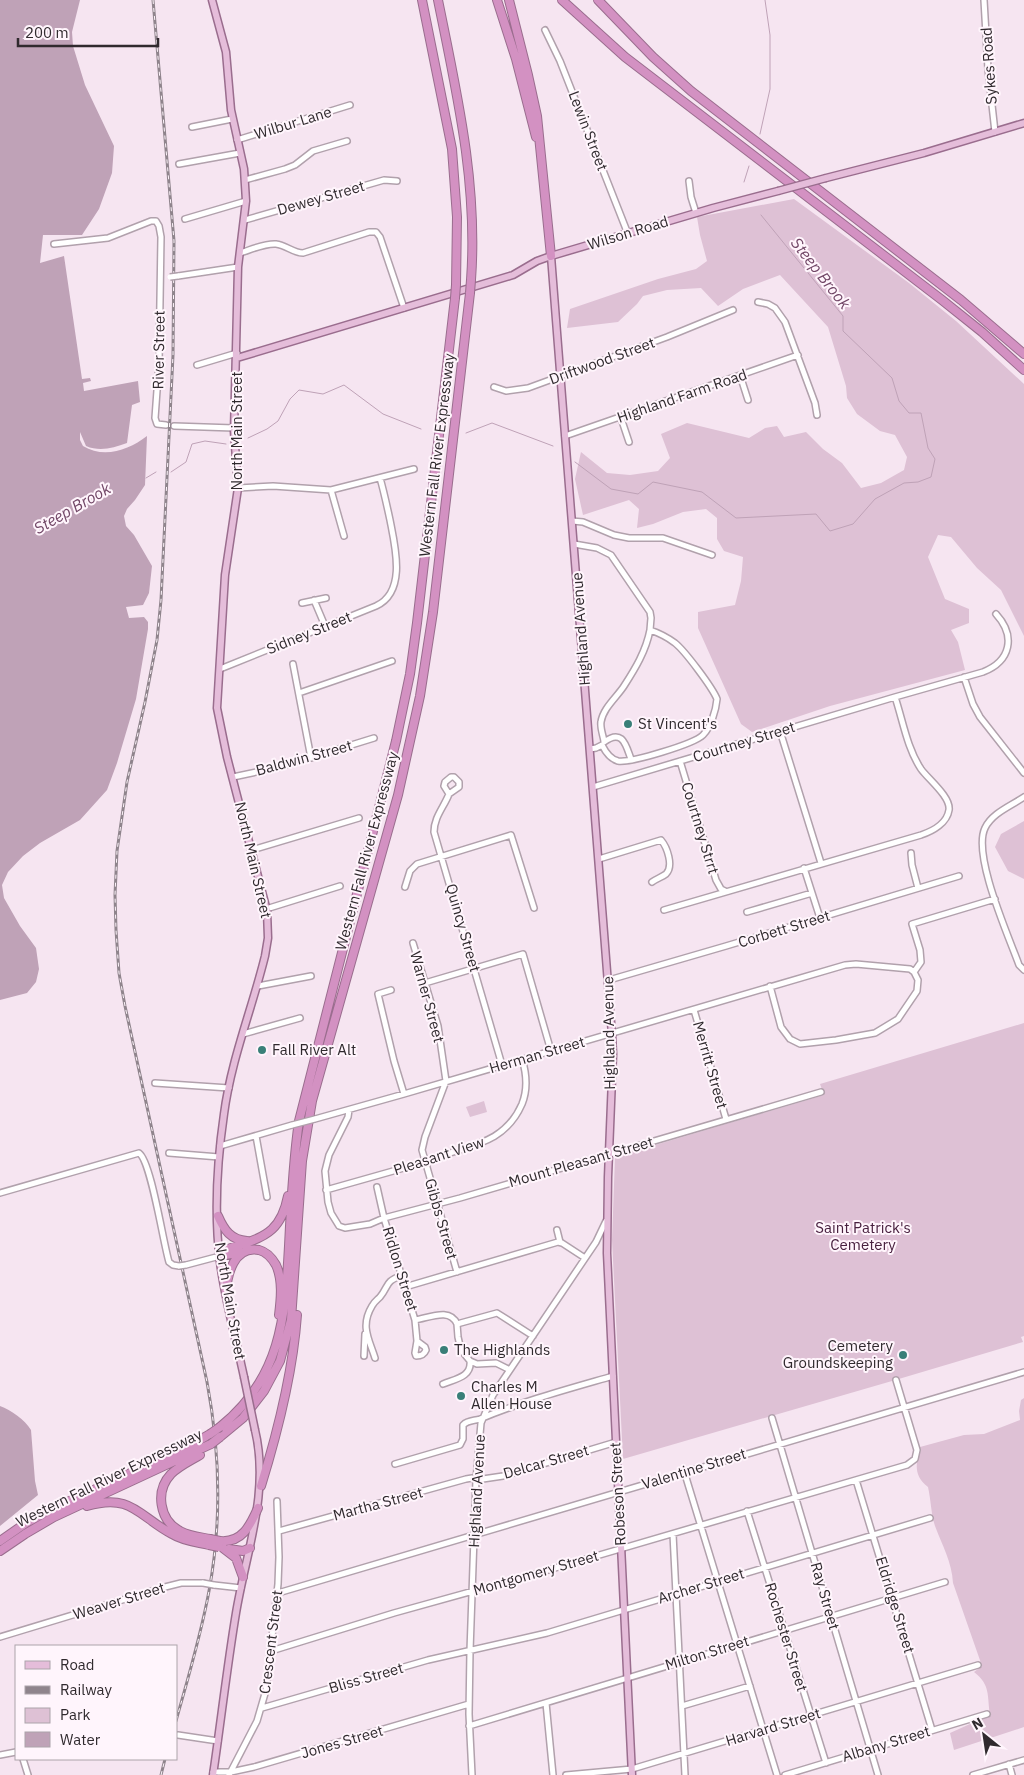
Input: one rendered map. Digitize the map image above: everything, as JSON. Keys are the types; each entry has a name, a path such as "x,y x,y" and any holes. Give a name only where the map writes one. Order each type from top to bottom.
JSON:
{"highway":[{"name":"Western Fall River Expressway","path":"0,1541 48,1511 192,1444 220,1427 236,1412 262,1378 273,1355 281,1330 285,1305 294,1163 298,1130 305,1096 388,774 408,682 418,615 455,298 458,217 452,149 422,0"},
{"name":"Western Fall River Expressway","path":"0,1551 32,1529 54,1517 221,1440 243,1418 264,1391 283,1353 293,1312 303,1153 312,1101 398,796 412,738 423,679 434,603 470,293 472,220 467,152 438,0"},
{"path":"497,0 521,75 542,158"},
{"path":"508,0 534,100 542,158 551,256"},
{"path":"562,0 625,57 948,305 1024,370"},
{"path":"598,0 647,51 691,91 961,300 1024,354"},
{"path":"220,1256 226,1249 254,1241 270,1231 282,1216 288,1198 294,1163"},
{"path":"218,1216 226,1231 232,1237 243,1241 254,1241"},
{"path":"220,1256 259,1250 267,1254 275,1264 278,1273 280,1305 273,1355"},
{"path":"226,1293 228,1276 232,1265 238,1256 247,1251"},
{"path":"261,1486 272,1449 292,1354 297,1312 296,1272"},
{"path":"211,1446 171,1474 165,1483 161,1498 164,1514 175,1528 187,1534 242,1551 250,1548"},
{"path":"54,1517 95,1504 105,1502 121,1503 137,1509 175,1536 210,1542"},
{"path":"221,1546 242,1535 248,1528 258,1508"},
{"path":"221,1546 236,1558 243,1577"}],"main road":[{"name":"North Main Street","path":"212,0 226,52 232,119 245,180 246,201 238,267 234,428 238,488 224,575 217,712 266,909 268,938 258,986 229,1088 219,1157 218,1216 220,1256 260,1458 261,1486 241,1588 213,1774"},
{"name":"Wilson Road","path":"237,355 513,275 537,261 551,256 696,213 924,153 1024,123"},
{"name":"Highland Avenue","path":"551,256 609,980 613,1054 608,1213"},
{"name":"Robeson Street","path":"608,1213 607,1253 632,1772"}],"street":[{"name":"Sykes Road","path":"984,0 988,69 995,132"},
{"name":"Lewin Street","path":"546,30 563,68 628,234"},
{"name":"Wilbur Lane","path":"237,140 350,105"},
{"path":"192,128 232,119"},
{"path":"245,180 285,169 295,165 313,151 347,141"},
{"path":"179,164 240,153"},
{"name":"Dewey Street","path":"245,220 384,180 397,181"},
{"path":"689,181 696,213"},
{"path":"184,219 246,201"},
{"name":"River Street","path":"54,244 108,238 151,221 156,221 161,237 160,363 156,421 157,424 166,425"},
{"path":"240,253 273,244 303,253 369,232 376,232 380,237 404,308"},
{"path":"160,278 238,267"},
{"path":"758,302 768,304 780,314 789,329 815,403 817,415"},
{"name":"Driftwood Street","path":"494,386 506,391 524,389 560,375 594,365 733,310"},
{"name":"Wilson Road","path":"196,365 237,355"},
{"name":"Highland Farm Road","path":"566,436 798,355"},
{"path":"740,376 748,400"},
{"path":"621,418 629,442"},
{"path":"174,426 234,428"},
{"path":"238,488 273,486 331,490 414,469"},
{"name":"Sidney Street","path":"220,669 380,604 392,590 395,581 397,559 396,546 380,478"},
{"path":"331,490 344,536"},
{"path":"572,521 583,522 614,536 663,538 712,555"},
{"path":"574,544 597,548 612,557 650,612 652,618 647,644 625,685 603,716 601,726 603,743 608,755 615,760 644,758 699,738 707,730 717,701 717,697 710,687 678,646 663,635 650,630"},
{"path":"302,602 326,598"},
{"path":"314,600 325,626"},
{"name":"Courtney Street","path":"593,788 992,668 1006,654 1008,646 1007,630 996,614"},
{"path":"299,693 392,661"},
{"path":"293,664 311,758"},
{"path":"964,677 973,704 980,717 1024,773"},
{"path":"664,910 928,832 940,825 948,813 949,808 946,799 916,760 895,697"},
{"path":"780,731 821,863"},
{"name":"Baldwin Street","path":"233,777 280,767 374,738"},
{"path":"590,749 596,748 614,738 623,740 631,759"},
{"name":"Courtney Strrt","path":"680,761 715,878 719,887 725,891"},
{"name":"Quincy Street","path":"449,794 434,824 434,832 502,1065"},
{"path":"1024,797 991,819 984,832 983,840 985,868 1020,965 1024,970"},
{"path":"252,850 359,818"},
{"path":"405,887 413,866 511,835 534,908"},
{"path":"599,859 661,840 668,856 669,869 666,874 652,882"},
{"path":"911,853 918,888"},
{"path":"804,868 820,918"},
{"name":"Corbett Street","path":"609,980 959,876"},
{"path":"266,909 340,886"},
{"path":"747,912 812,892"},
{"path":"770,986 780,1024 790,1039 800,1044 872,1034 895,1022 917,991 918,980 914,972 921,962 920,950 912,924 995,899"},
{"name":"Warner Street","path":"413,943 438,1026 446,1081"},
{"path":"425,983 474,967 524,954 551,1051"},
{"name":"Herman Street","path":"220,1146 612,1034 848,964 910,969 914,972"},
{"path":"258,986 311,976"},
{"path":"391,990 378,994 394,1062 404,1094"},
{"name":"Merritt Street","path":"694,1010 726,1119"},
{"path":"243,1034 300,1018"},
{"name":"Pleasant View","path":"326,1190 425,1162 500,1135 516,1116 526,1094 526,1070 522,1059"},
{"name":"Gibbs Street","path":"446,1081 422,1150 456,1272"},
{"path":"156,1083 229,1088"},
{"name":"Mount Pleasant Street","path":"326,1190 331,1214 335,1221 341,1227 354,1228 821,1092"},
{"path":"326,1190 325,1171 329,1155 348,1117 349,1110"},
{"path":"256,1136 267,1197"},
{"path":"0,1193 138,1153 145,1161 168,1259 173,1266 186,1265 220,1256"},
{"path":"169,1153 219,1157"},
{"name":"Ridlon Street","path":"378,1187 384,1218 415,1320 417,1341"},
{"name":"Highland Avenue","path":"472,1775 469,1726 470,1652 476,1480 479,1439 483,1417 493,1395 600,1235 608,1213"},
{"path":"557,1230 560,1242 585,1258"},
{"path":"405,1287 560,1242"},
{"path":"364,1356 371,1306 381,1295 388,1282 401,1276"},
{"path":"458,1324 497,1313 534,1336"},
{"path":"415,1320 445,1314 452,1316 458,1324 461,1350 470,1361 477,1364 496,1364 510,1370"},
{"path":"366,1334 376,1358"},
{"path":"442,1384 466,1375 470,1369 470,1361"},
{"name":"Valentine Street","path":"278,1593 1024,1372"},
{"path":"395,1464 460,1445 463,1439 463,1425 467,1421 476,1420 513,1405 613,1376"},
{"path":"896,1380 903,1407"},
{"name":"Montgomery Street","path":"271,1651 394,1613 473,1592 907,1465 915,1459 916,1445 903,1407"},
{"name":"Ray Street","path":"772,1418 878,1775"},
{"name":"Delcar Street","path":"476,1480 503,1476 616,1442"},
{"path":"684,1472 777,1775"},
{"name":"Martha Street","path":"279,1531 466,1479 472,1478 476,1480"},
{"name":"Eldridge Street","path":"856,1480 932,1730"},
{"name":"Crescent Street","path":"230,1773 258,1721 262,1708 278,1593 279,1531 277,1501"},
{"name":"Rochester Street","path":"747,1511 826,1763"},
{"name":"Archer Street","path":"470,1652 547,1633 930,1518"},
{"path":"673,1534 685,1775"},
{"name":"Weaver Street","path":"0,1637 187,1582 241,1588"},
{"name":"Milton Street","path":"469,1726 945,1582"},
{"name":"Bliss Street","path":"262,1708 428,1660 470,1652"},
{"name":"Harvard Street","path":"566,1775 632,1772 763,1729 978,1665"},
{"path":"682,1706 750,1686"},
{"path":"546,1703 553,1775"},
{"name":"Jones Street","path":"213,1774 230,1773 469,1704"},
{"name":"Albany Street","path":"785,1775 987,1714"},
{"path":"178,1735 218,1742"},
{"path":"0,1755 15,1752"},
{"path":"23,1760 28,1775"},
{"path":"973,1775 1024,1760"},
{"path":"1009,1764 1012,1775"}],"green space":[{"path":"794,199 909,283 956,321 1024,384 1024,636 1001,590 977,568 951,537 938,535 928,557 945,599 969,609 969,623 951,630 958,642 965,670 830,706 752,732 741,724 698,628 698,612 735,605 741,581 743,557 724,551 717,539 717,518 706,509 683,512 637,528 639,509 629,500 583,515 575,479 581,452 607,473 630,475 658,471 670,458 661,434 687,423 749,438 765,428 777,426 784,437 806,432 823,449 842,463 861,488 881,483 904,470 907,457 895,435 880,431 857,414 847,398 846,386 828,327 780,275 743,289 718,306 701,288 667,290 643,296 618,322 567,328 570,309 658,279 696,269 707,261 697,217"},
{"path":"1024,821 1024,879 1008,871 995,847 1001,834"},
{"name":"Saint Patrick's Cemetery","path":"1024,1023 1024,1336 1021,1337 1023,1342 623,1459 612,1240 615,1157 824,1095 820,1084"},
{"path":"484,1101 487,1112 470,1117 466,1107"},
{"path":"1024,1398 1024,1727 954,1750 950,1733 990,1715 988,1696 986,1686 974,1672 982,1666 953,1583 949,1561 935,1526 928,1487 923,1483 918,1474 917,1459 920,1447 964,1435 984,1434 1020,1420 1021,1400"}],"water":[{"path":"0,0 80,0 72,32 73,46 85,85 114,146 112,173 99,209 82,235 43,235 40,263 64,256 82,379 90,378 91,381 83,383 84,391 138,381 140,402 132,405 127,443 106,449 91,448 86,446 80,432 80,440 83,446 91,450 108,452 124,449 147,436 145,485 124,516 126,526 134,535 152,566 149,593 143,605 126,607 129,618 144,617 148,622 148,629 136,699 107,790 80,820 40,843 23,856 8,872 2,885 4,898 20,926 36,948 39,969 36,982 27,993 0,1000"},
{"path":"0,1406 17,1416 31,1430 38,1495 0,1526"}],"waterway":[{"name":"Steep Brook","path":"760,134 770,89 770,35 765,0"},
{"name":"Steep Brook","path":"744,182 749,166"},
{"name":"Steep Brook","path":"575,462 611,489 638,494 653,482 702,492 736,518 816,514 830,531 853,524 875,499 904,483 918,482 931,477 935,459 928,448 921,413 909,413 899,401 892,378 843,331 843,316 761,215"},
{"name":"Steep Brook","path":"248,438 267,429 278,421 290,399 299,390 323,394 344,385 383,414 421,429"},
{"name":"Steep Brook","path":"466,433 492,423 553,446"},
{"name":"Steep Brook","path":"171,472 186,462 192,444 205,441 226,444"},
{"name":"Steep Brook","path":"146,478 156,472"}],"railway":[{"path":"153,0 174,241 173,355 161,600 157,640 127,782 117,851 115,895 119,973 125,1006 207,1382 215,1434 218,1512 213,1565 202,1624 178,1714"},
{"path":"161,1775 165,1760"}],"place":[{"name":"St Vincent's","path":"628,724"},
{"name":"Fall River Alt","path":"262,1050"},
{"name":"The Highlands","path":"444,1350"},
{"name":"Cemetery Groundskeeping","path":"903,1355"},
{"name":"Charles M Allen House","path":"461,1396"}]}
